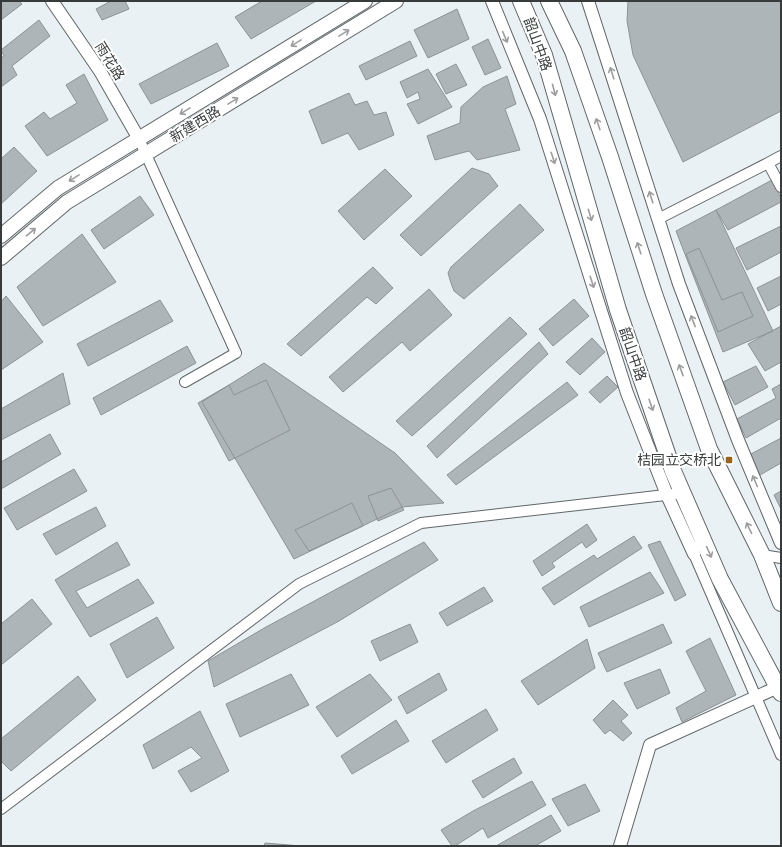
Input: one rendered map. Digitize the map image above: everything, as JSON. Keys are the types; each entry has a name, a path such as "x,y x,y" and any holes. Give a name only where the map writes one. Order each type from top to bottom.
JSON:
{"main road":[{"name":"新建西路","path":"1,236 58,188 365,1"},
{"name":"新建西路","path":"1,258 67,202 396,1"},
{"path":"513,1 524,8"},
{"name":"韶山中路","path":"549,1 573,51 610,157 654,294 709,449 762,555 781,603"},
{"name":"韶山中路","path":"524,8 544,55 618,310 670,463 675,494 695,520 720,578 780,690"}],"street":[{"name":"雨花路","path":"52,1 100,71 139,138"},
{"path":"492,1 540,119 627,393 675,494 694,554 755,698 781,755"},
{"path":"588,1 679,284 727,411 781,543"},
{"path":"139,138 236,353 186,382"},
{"path":"658,219 781,156"},
{"path":"768,162 781,187"},
{"path":"1,809 299,584 421,524 675,494"},
{"path":"694,554 695,520"},
{"path":"762,555 781,558"},
{"path":"620,846 650,745 755,698 780,690"}],"building":[{"path":"1,1 19,1 22,4 1,20"},
{"path":"111,1 125,1 129,9 102,20 96,9"},
{"path":"262,1 316,1 251,39 235,17"},
{"path":"628,1 781,1 781,111 683,162 633,55 627,21"},
{"path":"457,9 469,39 428,58 414,30"},
{"path":"39,20 50,36 12,66 17,75 1,87 1,58 4,56 1,50"},
{"path":"488,39 501,68 485,75 472,47"},
{"path":"410,41 417,56 366,80 359,66"},
{"path":"217,43 229,66 151,104 139,84"},
{"path":"456,64 467,85 446,94 436,74"},
{"path":"428,69 452,107 418,124 407,104 420,99 418,92 407,98 400,82"},
{"path":"84,74 108,120 47,156 25,126 44,112 50,119 77,103 66,85"},
{"path":"507,76 516,104 505,109 520,150 477,160 469,151 435,160 427,136 460,123 461,107 483,87"},
{"path":"349,93 355,105 367,101 374,115 386,112 394,135 359,150 348,133 322,144 309,111"},
{"path":"14,147 37,171 1,204 1,159"},
{"path":"472,168 489,174 498,186 421,256 400,235"},
{"path":"385,169 412,196 364,240 338,211"},
{"path":"772,180 781,198 781,202 728,230 716,210"},
{"path":"140,196 154,215 104,249 91,230"},
{"path":"520,204 544,230 464,299 454,291 448,273 451,267"},
{"path":"716,210 773,331 723,352 676,231"},
{"path":"781,226 781,252 747,270 736,248"},
{"path":"82,234 116,282 43,326 17,287"},
{"path":"699,248 722,300 742,292 753,316 718,332 686,254"},
{"path":"373,267 393,288 376,304 367,297 301,356 287,344"},
{"path":"781,276 781,304 768,311 757,288"},
{"path":"429,289 452,315 410,351 402,342 343,392 329,377"},
{"path":"6,296 43,342 1,370 1,302"},
{"path":"574,299 589,316 553,346 539,329"},
{"path":"160,300 173,321 88,366 77,344"},
{"path":"510,317 527,334 412,436 396,421"},
{"path":"781,326 781,362 765,371 748,344"},
{"path":"592,338 605,352 580,375 566,362"},
{"path":"539,342 548,354 437,458 427,446"},
{"path":"187,346 196,363 101,415 93,398"},
{"path":"264,363 395,453 444,503 402,507 294,559 202,402"},
{"path":"756,366 768,387 735,405 723,382"},
{"path":"63,373 70,404 1,440 1,409"},
{"path":"607,376 618,387 600,403 589,392"},
{"path":"266,380 290,430 229,461 198,403 229,385 234,395"},
{"path":"567,382 578,395 456,485 447,475"},
{"path":"781,384 781,418 746,438 737,419 776,398 772,389"},
{"path":"50,434 61,454 1,489 1,462"},
{"path":"781,438 781,463 760,475 749,455"},
{"path":"74,469 87,491 17,530 4,508"},
{"path":"391,488 404,510 378,521 368,496"},
{"path":"781,491 781,509 774,495"},
{"path":"352,503 363,526 309,551 295,530"},
{"path":"96,507 106,526 56,555 43,534"},
{"path":"587,524 597,540 586,548 582,542 552,563 555,567 542,576 533,561"},
{"path":"634,536 642,548 554,605 542,588 594,555 597,559"},
{"path":"660,541 686,595 675,601 648,545"},
{"path":"117,542 130,565 76,591 87,608 138,579 154,603 90,637 55,580"},
{"path":"424,542 438,560 339,621 214,687 208,661 266,627"},
{"path":"650,572 664,593 589,627 580,607"},
{"path":"484,587 493,601 447,626 439,613"},
{"path":"32,599 52,624 1,665 1,624"},
{"path":"157,617 174,648 127,678 110,644"},
{"path":"410,624 418,642 380,661 371,641"},
{"path":"663,624 672,643 607,672 598,653"},
{"path":"710,638 736,695 682,722 676,708 706,691 686,651"},
{"path":"587,639 595,668 538,705 521,681"},
{"path":"660,669 670,693 637,709 624,683"},
{"path":"439,673 447,690 407,714 398,697"},
{"path":"291,674 309,705 240,737 226,704"},
{"path":"370,674 392,700 337,737 316,707"},
{"path":"78,676 96,700 11,771 1,761 1,739"},
{"path":"613,700 628,715 621,721 632,733 623,741 610,730 605,734 593,720"},
{"path":"486,709 498,730 446,763 432,741"},
{"path":"200,711 229,771 191,792 178,771 202,758 191,747 153,769 143,745"},
{"path":"396,720 409,741 352,774 341,756"},
{"path":"514,758 522,773 483,798 472,781"},
{"path":"532,781 546,805 488,838 483,828 455,846 452,846 441,830 473,811"},
{"path":"585,784 600,811 568,826 552,799"},
{"path":"551,815 561,831 535,846 496,846"},
{"path":"265,843 301,846 264,846"}],"place":[{"name":"桔园立交桥北","path":"729,460"}]}
